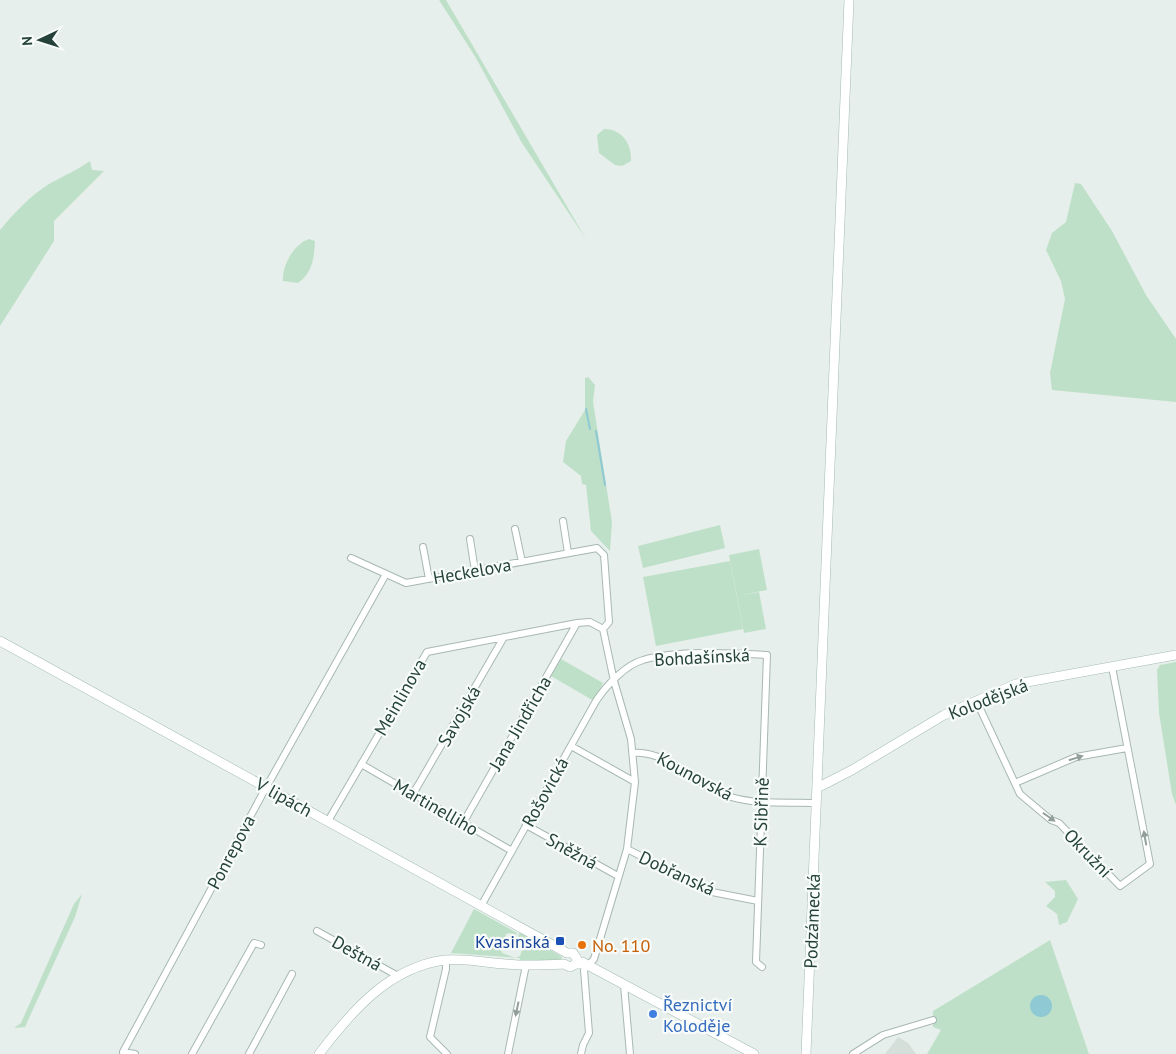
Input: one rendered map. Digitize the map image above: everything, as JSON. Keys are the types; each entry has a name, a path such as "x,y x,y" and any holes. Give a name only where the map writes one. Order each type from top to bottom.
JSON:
{"street":[{"name":"Podzámecká","path":"806,1054 849,0"},
{"path":"563,520 568,553"},
{"path":"516,529 522,562"},
{"path":"470,539 476,571"},
{"path":"423,547 429,579"},
{"name":"Heckelova","path":"352,558 406,583 597,548 604,555 608,596 609,622 603,629"},
{"name":"Ponrepova","path":"135,1054 123,1052 266,787 386,574"},
{"name":"Meinlinova","path":"328,821 424,654 431,650 590,622 603,629"},
{"name":"Jana Jindřicha","path":"463,822 577,624"},
{"path":"319,1054 342,1024 366,1000 398,976 426,964 446,960 526,965 564,964 570,967 594,959 627,849 635,782 634,753 614,681 603,629"},
{"name":"Savojská","path":"413,794 504,637"},
{"name":"V lipách","path":"0,641 566,953 573,953 582,963"},
{"name":"Bohdašínská","path":"614,681 641,660 730,653 767,655"},
{"name":"K Sibřině","path":"762,967 756,962 767,655"},
{"name":"Kolodějská","path":"817,788 852,770 944,715 1016,684 1176,655"},
{"name":"Okružní","path":"976,700 1020,794 1051,820 1059,823 1120,886 1150,864 1112,667"},
{"name":"Rošovická","path":"481,906 598,698 614,681"},
{"path":"571,746 635,782"},
{"path":"1015,783 1076,757 1127,748"},
{"name":"Kounovská","path":"634,753 651,753 729,796 762,801 816,803"},
{"name":"Martinelliho","path":"360,764 512,851"},
{"name":"Sněžná","path":"526,825 618,876"},
{"name":"Dobřanská","path":"627,849 699,886 729,896 758,901"},
{"name":"Deštná","path":"317,931 398,976"},
{"path":"192,1054 254,943 261,945"},
{"path":"564,964 563,958 566,953"},
{"path":"446,960 446,969 430,1037 447,1054"},
{"path":"582,963 754,1054"},
{"path":"581,1054 589,1033 582,963"},
{"path":"508,1054 526,965"},
{"path":"249,1054 292,974"},
{"path":"624,985 630,1054"},
{"path":"853,1054 884,1035 933,1020"}],"shaded area":[{"path":"898,1037 908,1043 916,1054 885,1054"}],"green space":[{"path":"439,0 446,0 586,239 522,143 476,58"},
{"path":"604,129 616,132 625,139 630,149 631,161 622,166 615,165 599,153 597,135"},
{"path":"90,161 92,170 104,171 54,221 54,241 0,326 0,230 35,194"},
{"path":"1075,183 1081,184 1112,231 1146,295 1176,339 1176,402 1052,390 1050,373 1065,299 1061,281 1046,250 1052,233 1066,222"},
{"path":"309,239 315,241 313,259 307,274 298,283 283,281 283,275 290,256 298,245"},
{"path":"588,377 595,385 593,402 612,522 610,551 591,531 586,485 582,484 581,476 563,462 566,441 585,410 585,378"},
{"path":"720,525 725,548 643,568 638,546"},
{"path":"759,549 767,590 737,596 729,555"},
{"path":"730,561 743,629 656,646 643,577"},
{"path":"759,592 766,629 744,633 737,596"},
{"path":"561,659 603,683 594,701 551,676"},
{"path":"1176,662 1176,805 1172,794 1159,713 1157,670 1160,665"},
{"path":"1066,880 1078,899 1067,922 1059,925 1057,914 1046,906 1055,897 1055,891 1045,882"},
{"path":"82,894 75,917 25,1027 14,1028 21,1023 74,904"},
{"path":"474,909 517,933 516,935 506,934 501,950 502,953 515,958 451,953"},
{"path":"520,932 562,957 561,961 519,961 520,958 517,958 520,956 525,941 518,936"},
{"path":"1050,940 1089,1054 927,1054 941,1030 933,1027 933,1011"}],"water":[{"path":"1041,995 1049,998 1052,1006 1049,1014 1041,1017 1033,1014 1030,1006 1033,998"}],"waterway":[{"path":"586,409 590,429"},
{"path":"596,431 605,485"}],"place":[{"name":"Kvasinská","path":"560,941"},
{"name":"No. 110","path":"582,945"},
{"name":"Řeznictví Koloděje","path":"653,1014"}]}
